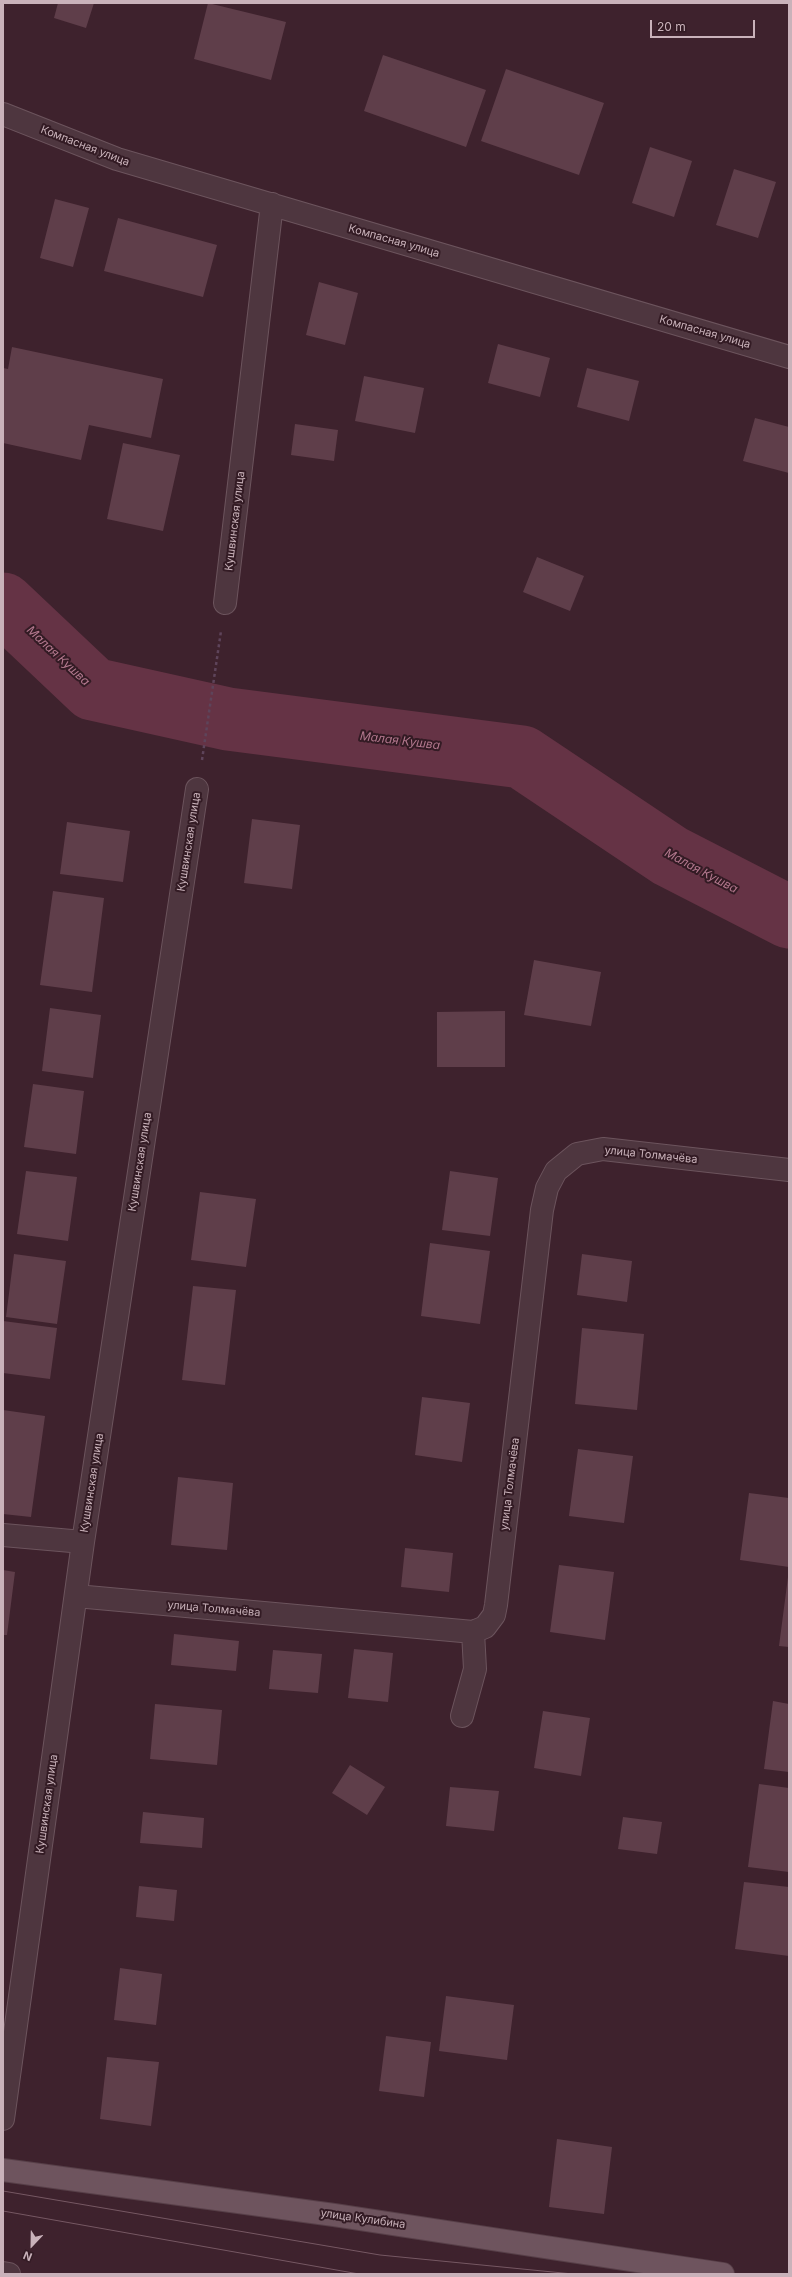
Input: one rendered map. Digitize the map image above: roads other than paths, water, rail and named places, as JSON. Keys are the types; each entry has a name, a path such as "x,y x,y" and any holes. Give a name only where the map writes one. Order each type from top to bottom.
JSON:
{"main road":[{"name":"улица Кулибина","path":"3,2170 334,2215 723,2274"}],"street":[{"name":"Компасная улица","path":"3,114 117,159 789,357"},
{"name":"Кушвинская улица","path":"225,603 272,204"},
{"name":"Кушвинская улица","path":"3,2119 83,1542 197,789"},
{"name":"улица Толмачёва","path":"76,1596 473,1632 485,1627 494,1615 496,1605 542,1210 547,1188 556,1171 577,1154 603,1148 789,1170"},
{"path":"3,1535 83,1542"},
{"path":"462,1716 475,1669 473,1632"},
{"path":"3,2273 9,2274"}],"waterway":[{"name":"Малая Кушва","path":"3,604 93,689 228,719 522,757 670,856 789,917"}],"tram line":[{"path":"3,2191 380,2255 573,2274"},
{"path":"3,2211 359,2274"}]}
